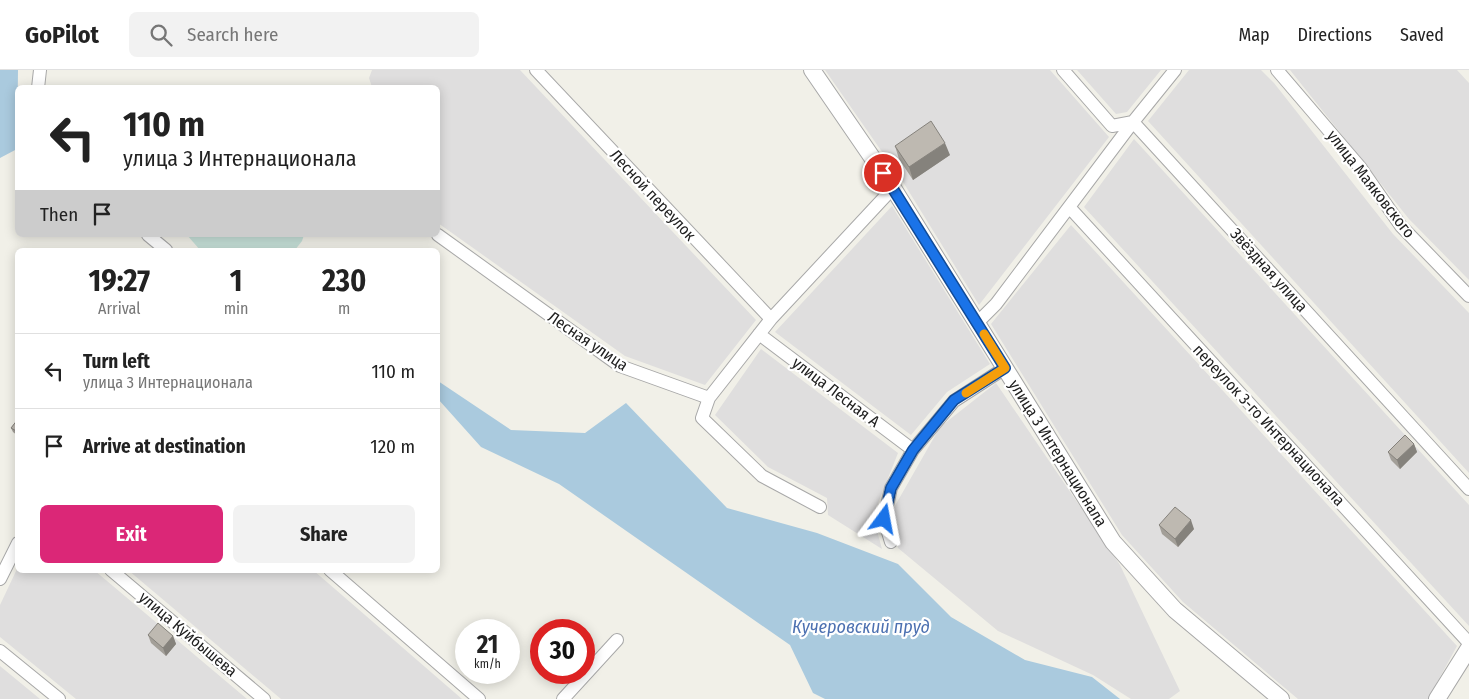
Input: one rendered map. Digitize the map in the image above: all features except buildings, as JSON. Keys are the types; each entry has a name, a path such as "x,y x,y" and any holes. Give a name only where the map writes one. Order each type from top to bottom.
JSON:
{"street":[{"path":"38,85 40,70"},
{"name":"Лесной переулок","path":"536,70 771,320"},
{"name":"улица 3 Интернационала","path":"812,70 893,188 1113,542 1175,610 1281,699"},
{"path":"1063,70 1112,126 1134,122"},
{"path":"977,323 996,304 1175,70"},
{"name":"улица Маяковского","path":"1277,70 1360,167 1401,226 1469,296"},
{"name":"Звёздная улица","path":"1134,122 1469,489"},
{"path":"820,507 762,476 702,418 709,398 759,334 893,188"},
{"name":"переулок 3-го Интернационала","path":"1070,208 1469,642"},
{"name":"Лесная улица","path":"440,236 620,366 709,398"},
{"path":"150,237 164,248"},
{"name":"улица Лесная А","path":"759,334 913,450"},
{"path":"891,542 884,519 891,488 913,450 954,400 1005,368"},
{"path":"0,580 15,549"},
{"name":"улица Куйбышева","path":"116,573 264,699"},
{"path":"333,573 479,699"},
{"path":"563,699 617,640"},
{"path":"1437,699 1469,648"},
{"path":"0,651 59,699"}],"shaded area":[{"path":"372,70 520,70 756,320 705,385 625,356 440,224 440,85 371,85 369,78"},
{"path":"825,70 1050,70 1109,137 979,305 903,182"},
{"path":"1077,70 1161,70 1127,112 1116,114"},
{"path":"1189,70 1261,70 1274,83 1393,234 1469,313 1469,473 1148,121"},
{"path":"1290,70 1457,70 1469,83 1469,280 1409,219"},
{"path":"1134,139 1469,505 1469,626 1084,207"},
{"path":"892,206 990,364 947,392 911,435 775,332"},
{"path":"1071,225 1457,646 1428,699 1298,699 1183,602 1122,535 991,324"},
{"path":"189,237 303,237 297,248 198,248"},
{"path":"761,349 898,453 873,516 882,549 828,515 827,498 768,467 715,415"},
{"path":"996,383 1120,565 1180,691 1169,699 1131,699 1093,675 998,631 898,548 892,511 940,427"},
{"path":"15,573 98,573 247,699 76,699 0,637 0,605"},
{"path":"132,573 316,573 462,699 281,699"},
{"path":"0,666 40,699 0,699"}],"water":[{"path":"0,70 18,70 18,85 15,85 15,150 0,158"},
{"name":"Кучеровский пруд","path":"440,382 511,430 585,433 626,403 727,508 817,533 898,564 951,617 1025,660 1092,677 1120,699 825,699 813,693 790,645 559,484 481,447 440,401"}],"slow traffic":[{"path":"966,393 1005,368 984,334"}],"route":[{"path":"883,173 1005,368 954,400 913,450 891,488 884,519"}]}
